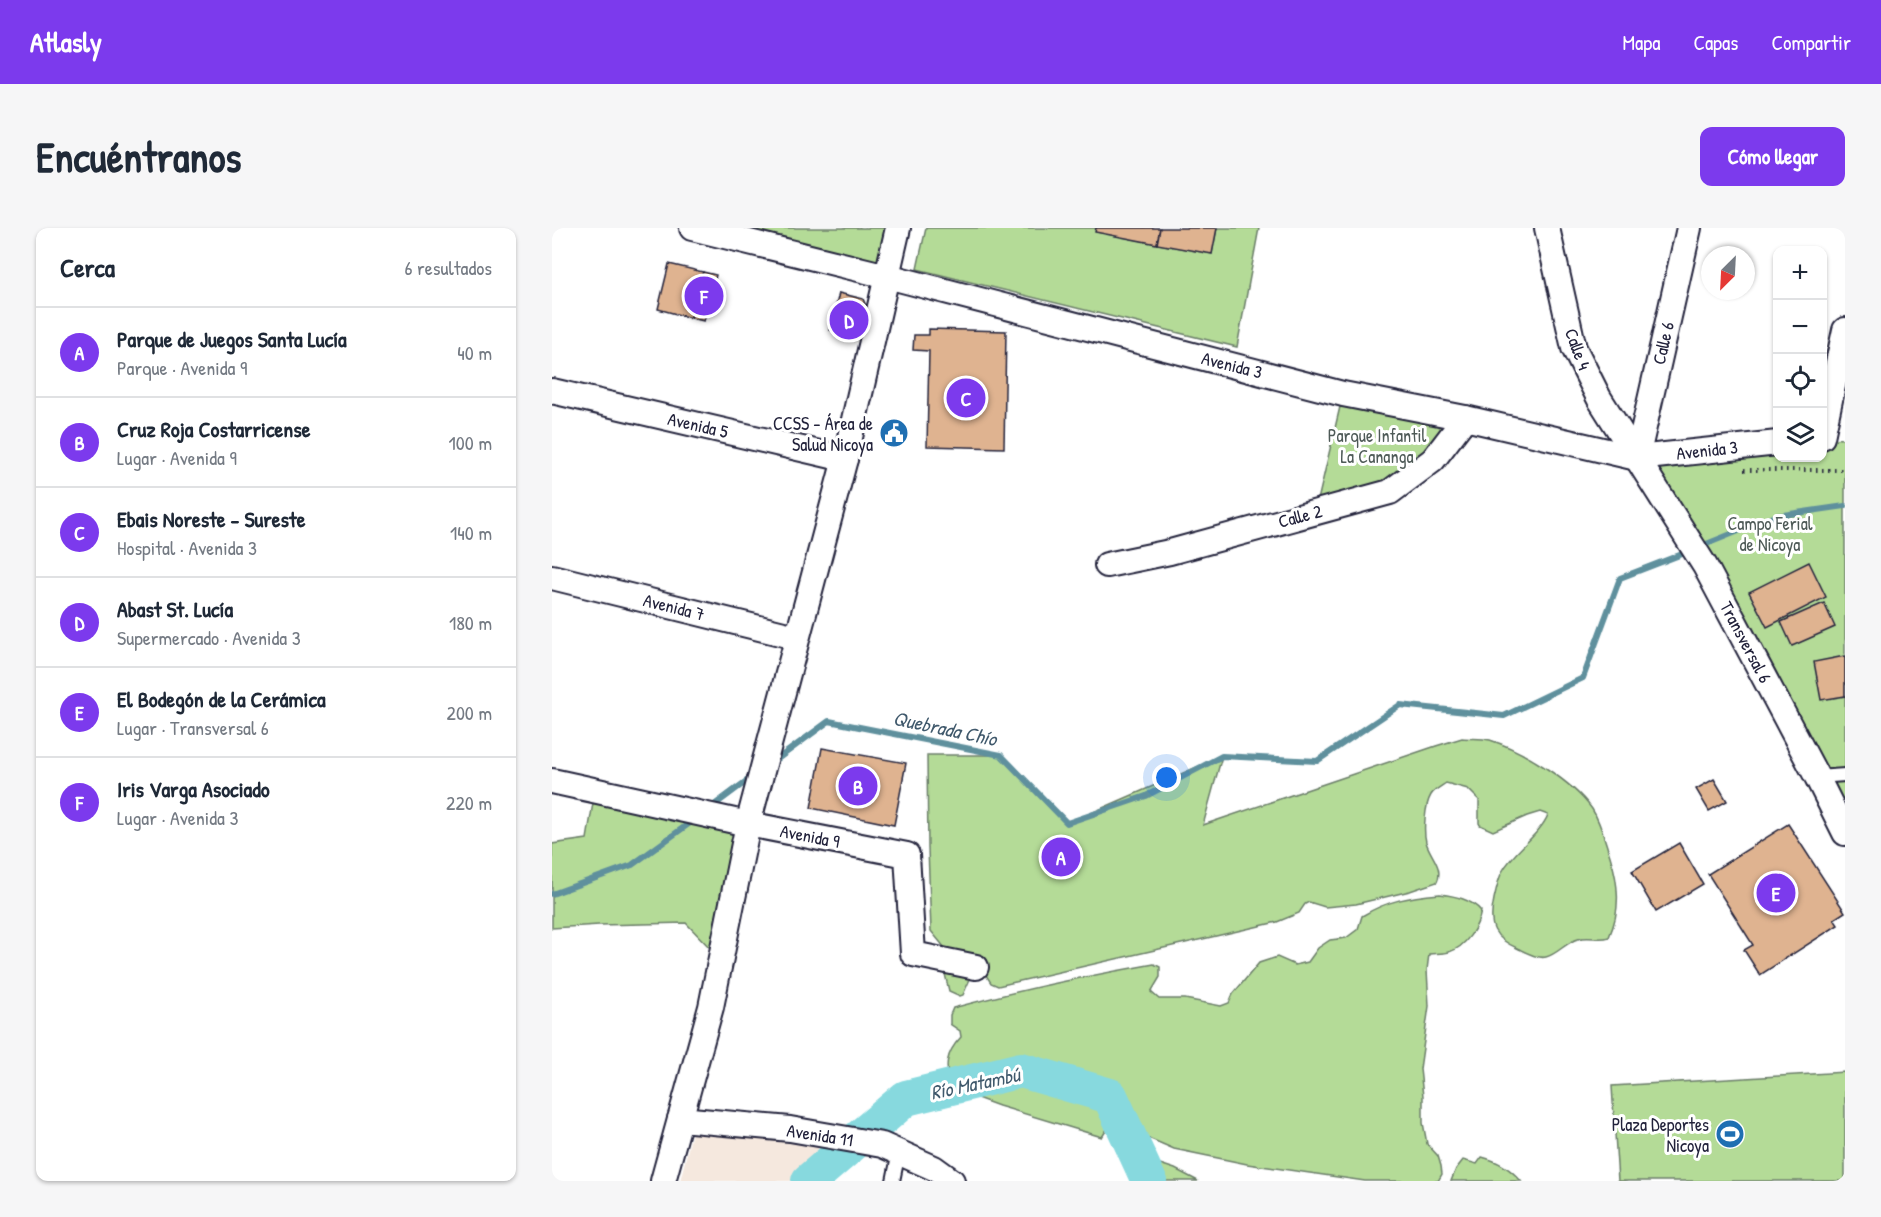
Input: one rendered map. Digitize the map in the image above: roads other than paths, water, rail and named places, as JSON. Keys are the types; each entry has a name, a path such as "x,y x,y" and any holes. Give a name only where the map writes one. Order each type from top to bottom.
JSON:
{"street":[{"name":"Avenida 3","path":"692,228 1344,394 1465,418 1637,458 1773,444"},
{"path":"663,1181 711,1007 748,824 845,459 898,228"},
{"name":"Calle 4","path":"1547,228 1574,348 1599,398 1637,458"},
{"name":"Calle 6","path":"1637,458 1689,228"},
{"path":"1827,415 1845,330"},
{"name":"Avenida 5","path":"552,391 845,459"},
{"name":"Calle 2","path":"1107,565 1170,552 1390,492 1433,460 1465,418"},
{"path":"1827,438 1845,439"},
{"name":"Transversal 6","path":"1637,458 1705,566 1845,832"},
{"name":"Avenida 7","path":"552,577 796,637"},
{"name":"Avenida 9","path":"552,781 748,824 907,855 913,954 976,967"},
{"name":"Avenida 11","path":"680,1119 790,1129 890,1149 934,1168 952,1181"}],"lane":[{"path":"1817,777 1845,775"},
{"path":"890,1149 893,1181"}],"waterway":[{"name":"Quebrada Chío","path":"1699,547 1776,516 1845,506"},
{"name":"Quebrada Chío","path":"772,763 829,721 1001,755 1067,823 1146,796 1222,756 1317,761 1400,705 1504,716 1583,678 1620,578 1690,551"},
{"name":"Quebrada Chío","path":"709,809 752,777"},
{"name":"Quebrada Chío","path":"552,894 632,865 694,820"},
{"name":"Río Matambú","path":"809,1181 906,1098 1021,1070 1110,1096 1149,1181"}],"place":[{"name":"Iris Varga Asociado","path":"704,296"},
{"name":"Abast St. Lucía","path":"849,320"},
{"name":"Ebais Noreste - Sureste","path":"966,398"},
{"name":"CCSS - Área de Salud Nicoya","path":"894,433"},
{"name":"Cruz Roja Costarricense","path":"858,786"},
{"name":"Parque de Juegos Santa Lucía","path":"1061,857"},
{"name":"El Bodegón de la Cerámica","path":"1776,893"},
{"name":"Plaza Deportes Nicoya","path":"1730,1134"}],"park label":[{"name":"Parque Infantil La Cananga","path":"1377,445"},
{"name":"Campo Ferial de Nicoya","path":"1770,533"}]}
